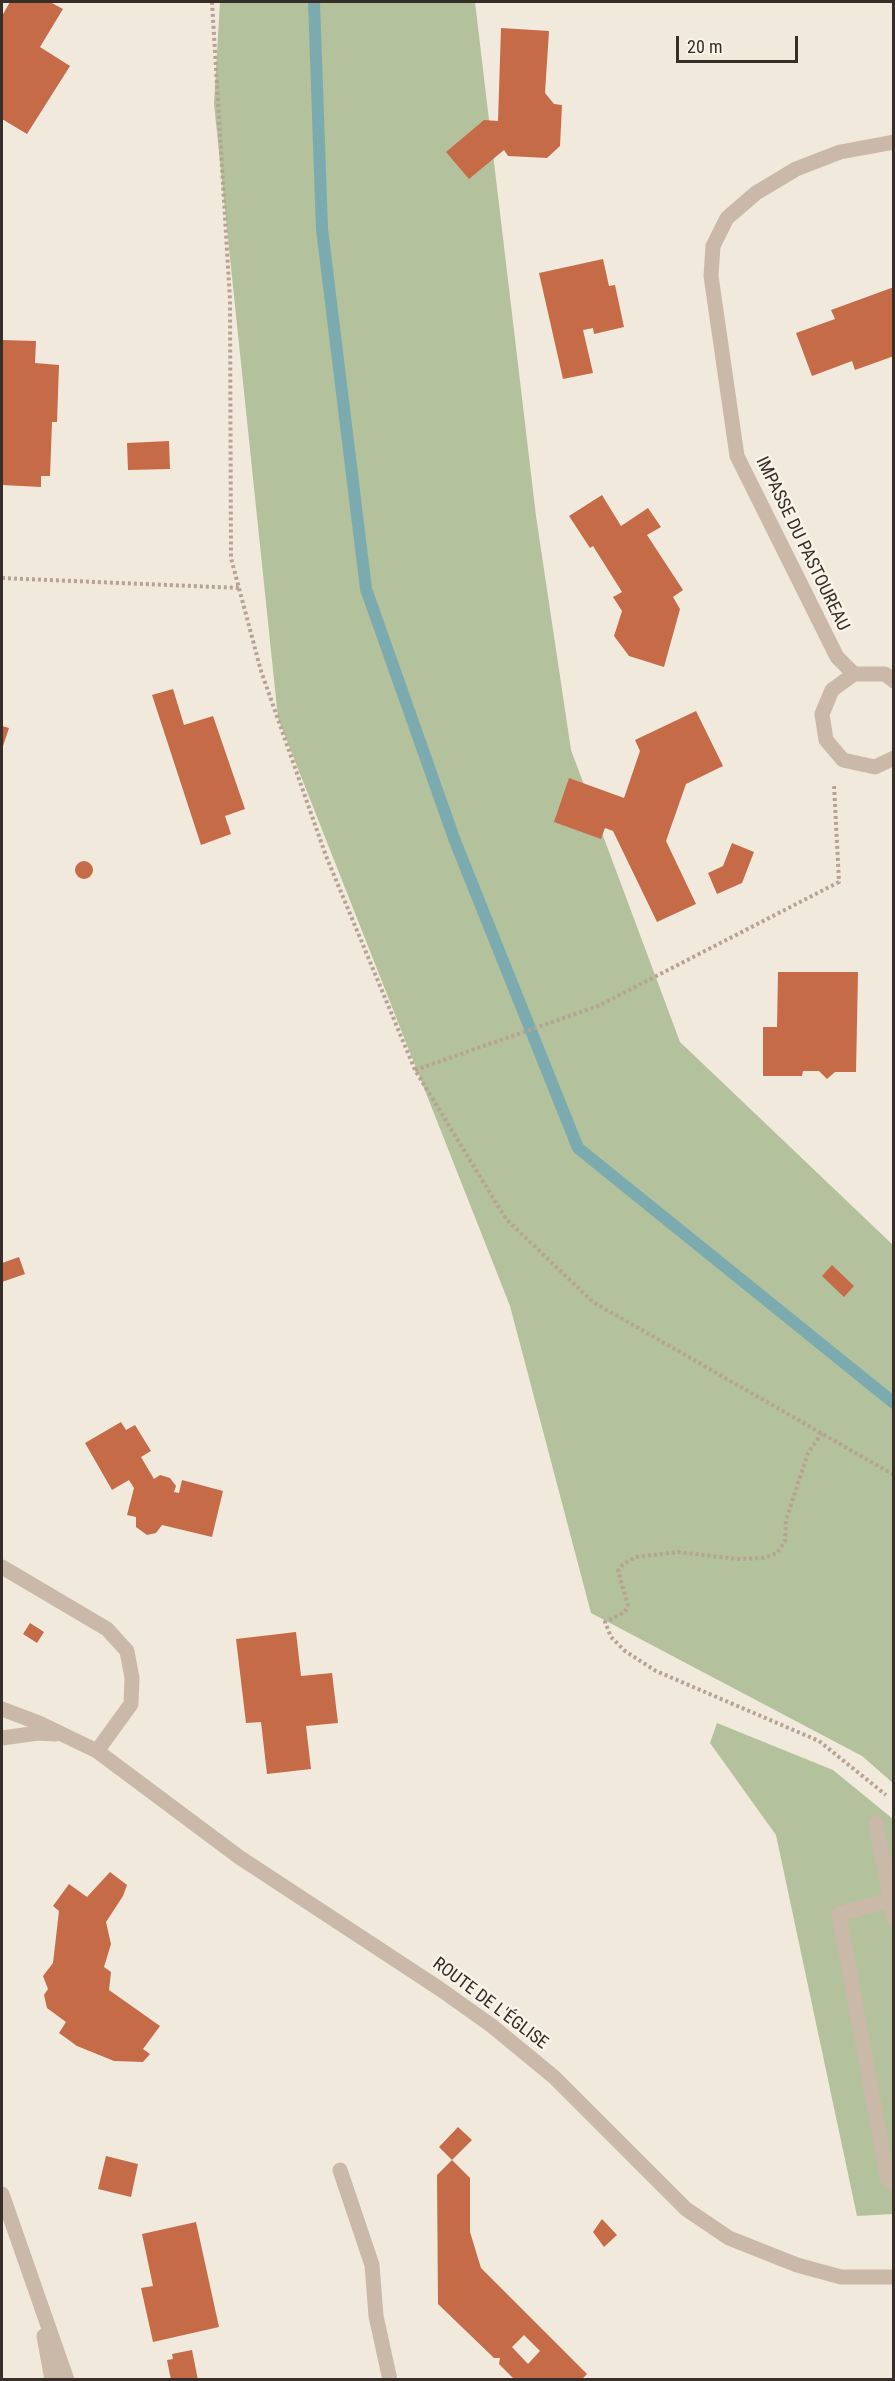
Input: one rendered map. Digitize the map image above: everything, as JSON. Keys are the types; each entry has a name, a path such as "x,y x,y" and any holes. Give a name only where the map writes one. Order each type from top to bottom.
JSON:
{"street":[{"name":"IMPASSE DU PASTOUREAU","path":"854,674 837,657 736,456 711,276 713,246 727,218 756,193 796,170 840,152 894,142"},
{"path":"894,681 885,674 854,674 832,690 822,714 826,740 843,760 874,767 894,758"},
{"path":"2,1566 107,1629 127,1651 132,1678 131,1704 97,1751"},
{"name":"ROUTE DE L'ÉGLISE","path":"2,1709 97,1751 238,1857 440,1989 492,2026 554,2077 686,2209 729,2238 797,2265 841,2277 894,2277"},
{"name":"ROUTE DE L'ÉGLISE","path":"2,1738 38,1733 63,1735"},
{"path":"876,1823 894,1919"},
{"path":"892,1899 839,1914 888,2181 894,2181"},
{"path":"340,2170 372,2265 376,2316 390,2379"},
{"path":"2,2194 67,2379"},
{"path":"36,2292 52,2379"}],"path":[{"path":"212,2 230,300 231,558 261,671 326,856 415,1070 506,1219 593,1302 894,1475"},
{"path":"2,578 240,588"},
{"path":"415,1070 598,1006 839,882 834,775 843,760"},
{"path":"822,1433 808,1453 786,1520 785,1541 777,1553 763,1558 738,1559 678,1552 636,1557 623,1564 618,1571 628,1605 625,1612 616,1614 605,1622 611,1637 625,1651 656,1671 819,1741 894,1801"}],"green space":[{"path":"220,2 475,2 536,516 571,750 680,1042 893,1245 893,1783 862,1756 591,1613 510,1306 278,718 214,104"},
{"path":"717,1723 833,1770 893,1819 893,2214 857,2216 776,1835 710,1743"}],"building":[{"path":"10,2 50,2 63,9 40,47 70,66 27,134 2,119 2,16"},
{"path":"501,28 549,31 545,93 554,104 562,105 560,146 547,158 508,156 504,150 469,179 446,152 484,120 498,121"},
{"path":"603,259 609,286 615,285 624,327 594,334 593,328 583,330 593,373 563,379 539,273"},
{"path":"894,287 894,356 855,370 852,361 812,376 796,333 835,319 831,310"},
{"path":"2,340 36,341 35,363 59,365 57,422 52,422 50,476 41,476 41,487 2,485"},
{"path":"169,441 170,469 128,470 127,443"},
{"path":"602,495 621,526 648,508 661,527 647,535 683,590 673,597 680,609 664,667 629,656 614,636 622,611 613,597 622,592 593,546 590,548 569,516"},
{"path":"173,689 184,725 213,716 245,809 225,816 231,834 201,845 152,695"},
{"path":"696,711 723,766 686,784 666,841 696,904 657,922 613,831 605,828 601,839 554,822 569,778 624,798 640,751 635,740"},
{"path":"2,726 9,728 2,749"},
{"path":"732,843 754,852 742,883 717,894 708,873 723,866"},
{"path":"84,861 90,864 93,870 90,876 84,879 78,876 75,870 78,864"},
{"path":"778,972 858,972 856,1072 835,1072 827,1079 819,1071 803,1071 802,1076 763,1076 763,1027 777,1027"},
{"path":"19,1257 25,1274 2,1282 2,1263"},
{"path":"832,1265 854,1286 844,1297 822,1276"},
{"path":"121,1422 126,1430 135,1425 151,1451 141,1457 154,1479 160,1475 170,1478 176,1486 174,1492 179,1493 182,1480 223,1491 212,1537 162,1525 156,1533 147,1535 136,1527 136,1517 127,1515 134,1488 129,1480 112,1490 85,1443"},
{"path":"30,1623 44,1632 37,1643 23,1634"},
{"path":"296,1632 301,1676 332,1673 338,1723 306,1726 311,1769 267,1774 261,1722 246,1723 236,1639"},
{"path":"110,1872 127,1885 123,1896 106,1922 111,1944 104,1967 111,1972 109,1990 160,2026 143,2049 150,2054 143,2062 114,2061 77,2046 59,2033 66,2022 47,2008 44,1995 48,1989 43,1976 53,1963 59,1911 53,1906 69,1884 87,1897"},
{"path":"458,2127 472,2140 452,2160 439,2147"},
{"path":"106,2156 138,2164 131,2197 98,2189"},
{"path":"452,2160 470,2178 470,2232 481,2268 587,2374 581,2380 515,2380 499,2364 500,2358 494,2358 438,2304 437,2175","holes":["524,2335 540,2351 528,2364 512,2347"]},
{"path":"602,2219 617,2235 604,2247 593,2232"},
{"path":"196,2222 219,2327 153,2342 141,2288 153,2286 142,2234"},
{"path":"192,2350 198,2380 171,2380 167,2360 173,2359 172,2354"}],"waterway":[{"path":"314,2 322,229 366,589 455,841 578,1148 894,1403"}]}
